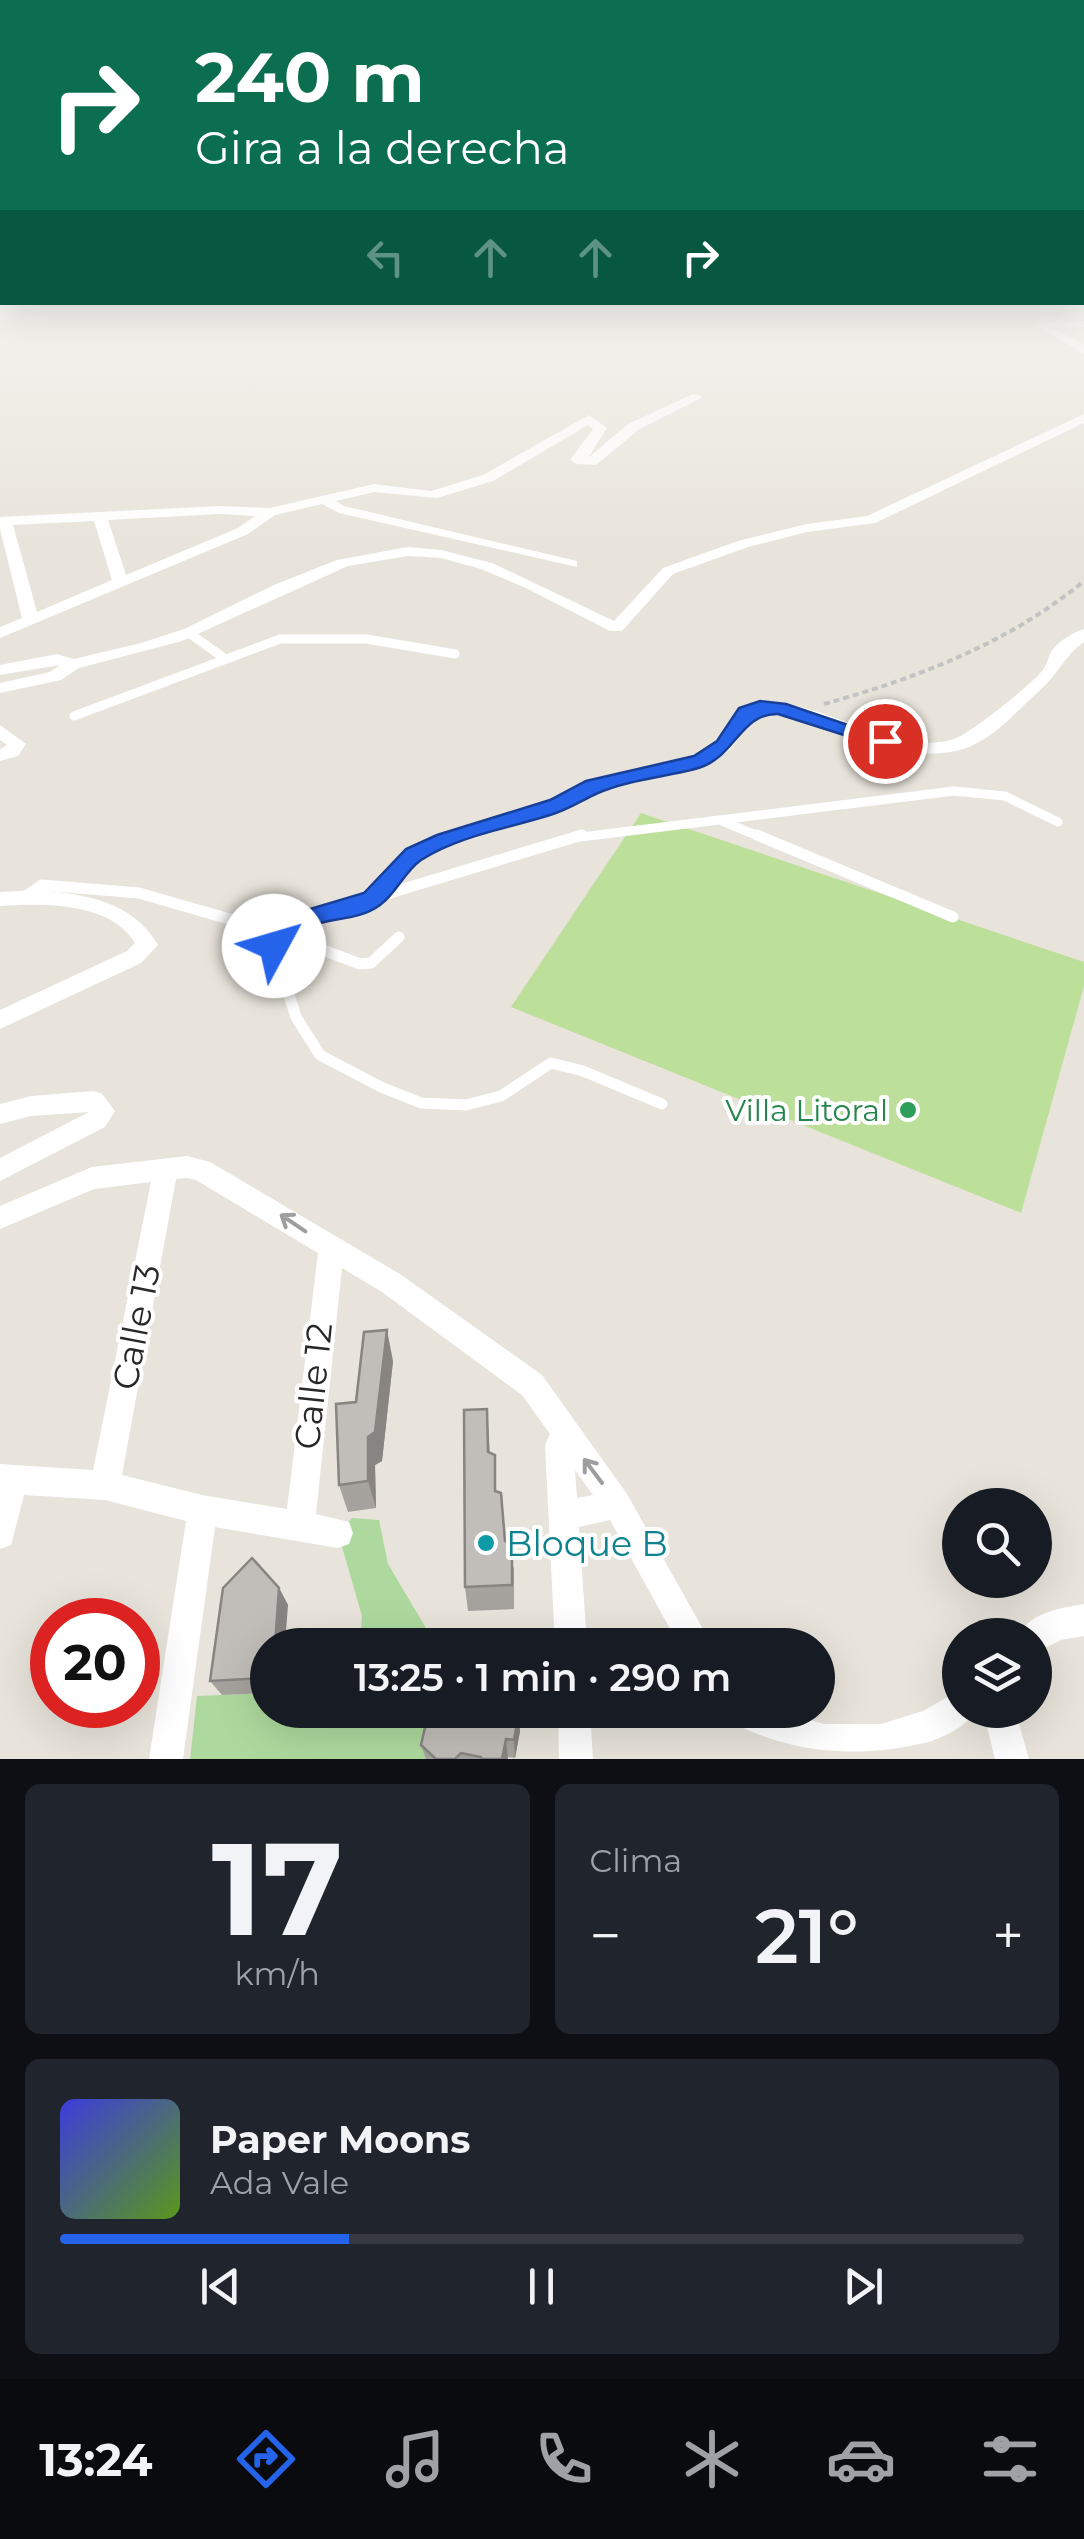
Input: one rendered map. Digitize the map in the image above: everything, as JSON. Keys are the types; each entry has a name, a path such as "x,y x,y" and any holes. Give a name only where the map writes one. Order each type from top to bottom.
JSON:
{"street":[{"path":"31,620 2,520 219,510 270,512 374,488 432,495 463,487 530,456 590,419 600,428 577,460 591,462 632,428 697,397"},
{"path":"0,688 55,676 73,664 190,632 315,571 400,554 439,554 469,562 518,579 616,628 668,570 743,544 807,528 870,520 1084,418"},
{"path":"324,499 339,509 572,564"},
{"path":"0,633 243,531 270,512"},
{"path":"100,516 121,583"},
{"path":"372,899 389,876 414,855 444,840 558,805 594,786 700,761 724,746 746,713 760,708 790,712 885,741 934,749 957,745 976,737 1051,672 1058,652 1084,634"},
{"path":"0,670 57,660 73,664"},
{"path":"0,730 17,744 12,752 0,756"},
{"path":"0,899 29,894 71,899 132,926 147,945 134,957 0,1020"},
{"path":"0,1114 31,1106 94,1101 104,1112 96,1120 0,1170"},
{"path":"0,1218 92,1178 166,1168 201,1170 284,1217 331,1250 391,1282 532,1384 617,1504 686,1628"},
{"name":"Calle 13","path":"105,1485 166,1168"},
{"name":"Calle 12","path":"300,1524 331,1250"},
{"path":"565,1434 560,1445 569,1628"},
{"path":"0,1534 6,1480 105,1485 202,1510 338,1533"},
{"path":"564,1516 617,1504"},
{"path":"166,1759 202,1510"},
{"path":"1052,1627 1084,1620"},
{"path":"768,1728 798,1749 846,1747 885,1744 942,1717"},
{"path":"575,1728 576,1759"},
{"path":"1004,1728 1012,1759"}],"lane":[{"path":"190,632 224,658"},
{"path":"74,716 280,640 366,638 454,654"},
{"path":"662,1104 550,1063 500,1096 466,1105 421,1102 382,1087 320,1055 296,1018 274,946 278,933 295,922 583,835 666,830 954,791 1005,796 1058,822"},
{"path":"721,821 953,917"},
{"path":"29,894 42,885 139,893 278,933 360,964 371,962 399,937"}],"path":[{"path":"790,712 892,685 924,671 1059,604 1084,581"}],"green space":[{"name":"Villa Litoral","path":"641,813 1084,962 1084,986 1021,1213 511,1007"},
{"path":"352,1518 379,1520 388,1564 426,1628 361,1628 362,1616 338,1533"},
{"path":"250,1694 250,1728 428,1728 427,1759 190,1759 197,1696"}],"building":[{"path":"387,1330 375,1432 368,1437 368,1481 339,1485 336,1404 356,1402 364,1332"},
{"name":"Bloque B","path":"487,1409 488,1452 495,1455 495,1491 501,1493 505,1541 512,1544 512,1585 465,1587 464,1410"},
{"path":"252,1558 279,1588 276,1628 250,1628 250,1679 210,1681 223,1588"},
{"path":"425,1728 516,1728 514,1740 506,1739 502,1759 461,1753 455,1759 436,1759 421,1745"}],"place":[{"name":"Villa Litoral","path":"908,1110"},
{"name":"Bloque B","path":"486,1543"}],"route":[{"path":"274,946 278,933 295,922 372,899 389,876 414,855 444,840 578,798 594,786 623,778 642,778 667,766 700,761 724,746 746,713 760,708 779,708 885,741"}]}
